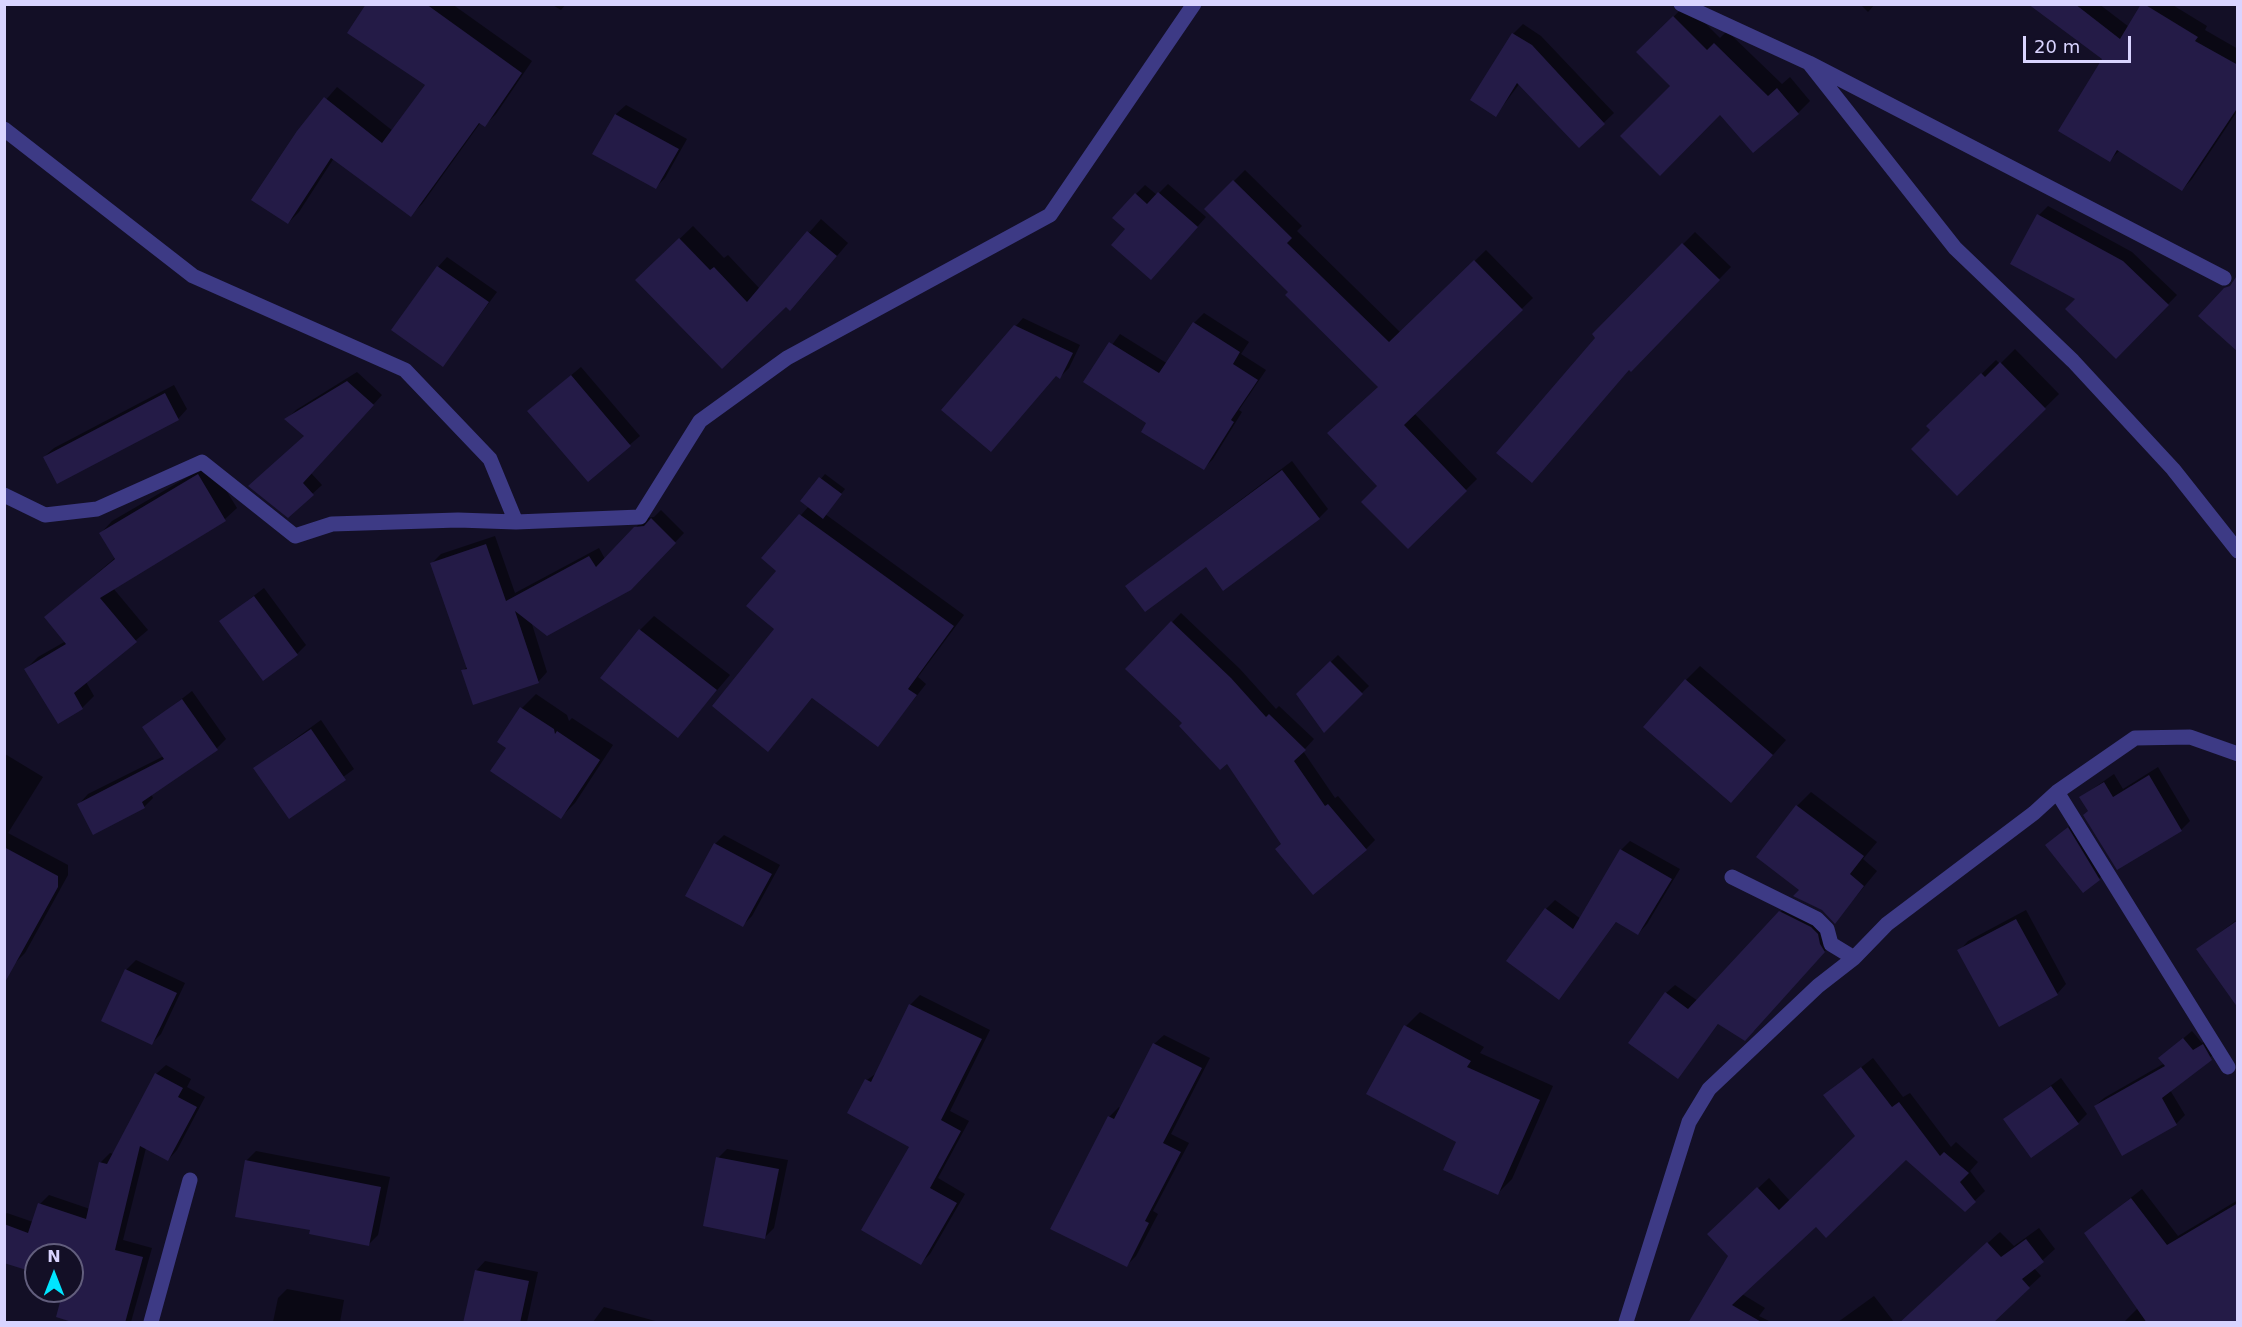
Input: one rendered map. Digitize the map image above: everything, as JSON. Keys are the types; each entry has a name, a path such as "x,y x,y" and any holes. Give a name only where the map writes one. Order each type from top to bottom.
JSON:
{"street":[{"path":"4,495 45,515 97,509 202,462 295,536 332,524 458,520 516,522 640,517 700,421 787,358 1050,215 1194,4"},
{"path":"1681,4 1809,63 2224,278"},
{"path":"1809,63 1955,248 2073,361 2173,469 2238,552"},
{"path":"4,129 193,276 405,370 490,459 516,522"},
{"path":"1626,1323 1689,1122 1710,1089 1818,986 1854,958 1887,924 2034,813 2056,792 2135,738 2190,737 2238,754"},
{"path":"2056,792 2228,1067"},
{"path":"1732,877 1817,919 1827,929 1831,944 1854,958"},
{"path":"151,1323 190,1180"}],"building":[{"path":"366,4 426,4 522,73 485,127 479,123 411,217 331,158 288,224 251,200 297,131 324,97 382,143 425,85 347,33"},
{"path":"2028,4 2075,4 2120,39 2141,4 2144,4 2198,37 2195,41 2238,65 2238,107 2182,191 2117,150 2110,162 2058,131 2102,59"},
{"path":"1673,16 1707,50 1714,43 1768,96 1777,88 1799,114 1753,153 1720,115 1660,176 1620,136 1670,86 1636,52"},
{"path":"1512,33 1532,45 1605,124 1579,148 1517,83 1496,117 1470,100"},
{"path":"615,114 679,149 656,189 592,154"},
{"path":"1233,180 1292,238 1287,243 1389,342 1474,260 1523,310 1404,425 1467,491 1408,549 1361,502 1377,486 1327,433 1378,387 1285,295 1288,292 1204,209"},
{"path":"1158,192 1198,227 1151,280 1111,245 1125,229 1112,218 1135,193 1147,204"},
{"path":"2037,214 2123,261 2169,305 2116,359 2065,309 2075,299 2010,264"},
{"path":"807,231 837,256 790,311 786,307 722,369 635,280 679,238 710,270 714,267 747,302"},
{"path":"1682,243 1720,280 1631,372 1629,370 1532,483 1496,453 1595,338 1592,334"},
{"path":"437,266 489,302 443,367 391,330"},
{"path":"2238,274 2238,352 2198,316 2224,288 2230,286"},
{"path":"1193,322 1240,352 1233,364 1258,380 1231,420 1234,422 1204,470 1141,432 1146,423 1083,382 1109,342 1159,373"},
{"path":"1014,325 1073,353 1060,379 1056,376 991,452 941,410"},
{"path":"2000,362 2046,409 1957,496 1911,449 1930,430 1926,426 1981,373 1985,377"},
{"path":"571,375 631,446 588,482 527,411"},
{"path":"347,381 374,405 303,483 314,495 288,518 248,486 304,436 284,419"},
{"path":"165,393 179,420 57,484 43,457"},
{"path":"1282,470 1320,519 1223,591 1206,567 1145,612 1125,586"},
{"path":"198,474 226,521 100,598 137,642 74,693 83,709 58,724 24,669 66,644 44,617 115,559 99,533"},
{"path":"819,477 842,494 823,519 800,501"},
{"path":"799,514 954,626 908,689 917,695 878,747 812,698 768,752 712,706 774,629 746,606 776,571 761,558"},
{"path":"651,518 676,543 631,590 547,636 515,611 539,683 473,705 461,670 467,669 430,563 486,544 506,601 589,556 596,567 634,527 644,526"},
{"path":"254,596 298,655 263,681 219,621"},
{"path":"1171,621 1231,678 1266,717 1269,714 1306,750 1294,761 1325,806 1328,804 1367,850 1313,895 1275,849 1281,844 1227,764 1220,770 1179,726 1182,723 1125,669"},
{"path":"639,629 717,690 678,738 600,678"},
{"path":"1330,661 1363,694 1324,733 1296,694"},
{"path":"1685,679 1773,755 1731,803 1643,727"},
{"path":"182,699 218,750 142,802 145,808 93,835 77,804 164,759 142,727"},
{"path":"520,707 554,729 555,734 557,731 600,760 561,819 490,771 506,748 497,742"},
{"path":"311,729 346,780 289,819 253,768"},
{"path":"2149,775 2182,831 2117,870 2083,815 2088,811 2079,797 2104,782 2113,797"},
{"path":"1796,805 1864,856 1850,874 1864,886 1835,924 1822,910 1793,896 1799,890 1756,857"},
{"path":"2068,827 2100,880 2083,893 2045,845"},
{"path":"714,843 772,874 743,927 685,896"},
{"path":"4,847 58,876 58,887 4,984"},
{"path":"1620,849 1672,879 1638,935 1616,922 1559,1000 1506,961 1545,908 1573,929"},
{"path":"1779,911 1811,927 1818,934 1825,952 1745,1041 1718,1024 1678,1079 1628,1043 1665,992 1688,1009"},
{"path":"2016,919 2058,995 1999,1027 1957,950"},
{"path":"2238,920 2238,1008 2196,949"},
{"path":"125,969 177,993 152,1045 101,1021"},
{"path":"909,1004 982,1039 941,1120 961,1131 930,1188 957,1203 921,1265 861,1230 909,1147 847,1113 865,1079 871,1082"},
{"path":"1404,1025 1471,1061 1467,1067 1540,1100 1498,1195 1443,1170 1456,1142 1366,1094"},
{"path":"2183,1038 2193,1050 2203,1044 2212,1060 2162,1098 2177,1125 2122,1156 2094,1106 2165,1066 2158,1058"},
{"path":"1153,1043 1202,1068 1163,1143 1181,1152 1145,1221 1149,1223 1127,1267 1050,1229 1108,1116 1114,1119"},
{"path":"1861,1067 1892,1107 1899,1102 1940,1156 1944,1152 1969,1173 1960,1182 1976,1202 1965,1212 1906,1160 1826,1238 1816,1227 1732,1305 1763,1323 1688,1323 1728,1256 1707,1234 1757,1187 1779,1210 1855,1136 1823,1095"},
{"path":"155,1073 183,1088 178,1097 197,1107 168,1161 140,1146 115,1250 143,1257 125,1323 75,1323 56,1317 60,1303 84,1303 84,1243 24,1243 24,1269 4,1263 4,1224 28,1233 38,1203 86,1219 99,1162 107,1164"},
{"path":"2051,1086 2079,1124 2031,1158 2003,1119"},
{"path":"716,1157 779,1169 765,1239 703,1226"},
{"path":"245,1160 381,1187 369,1246 309,1234 310,1230 235,1217"},
{"path":"2131,1198 2167,1245 2238,1203 2238,1323 2147,1323 2084,1233"},
{"path":"2026,1239 2044,1262 2022,1279 2030,1288 1993,1323 1899,1323 1987,1242 2001,1257"},
{"path":"475,1270 529,1281 520,1323 463,1323"}]}
